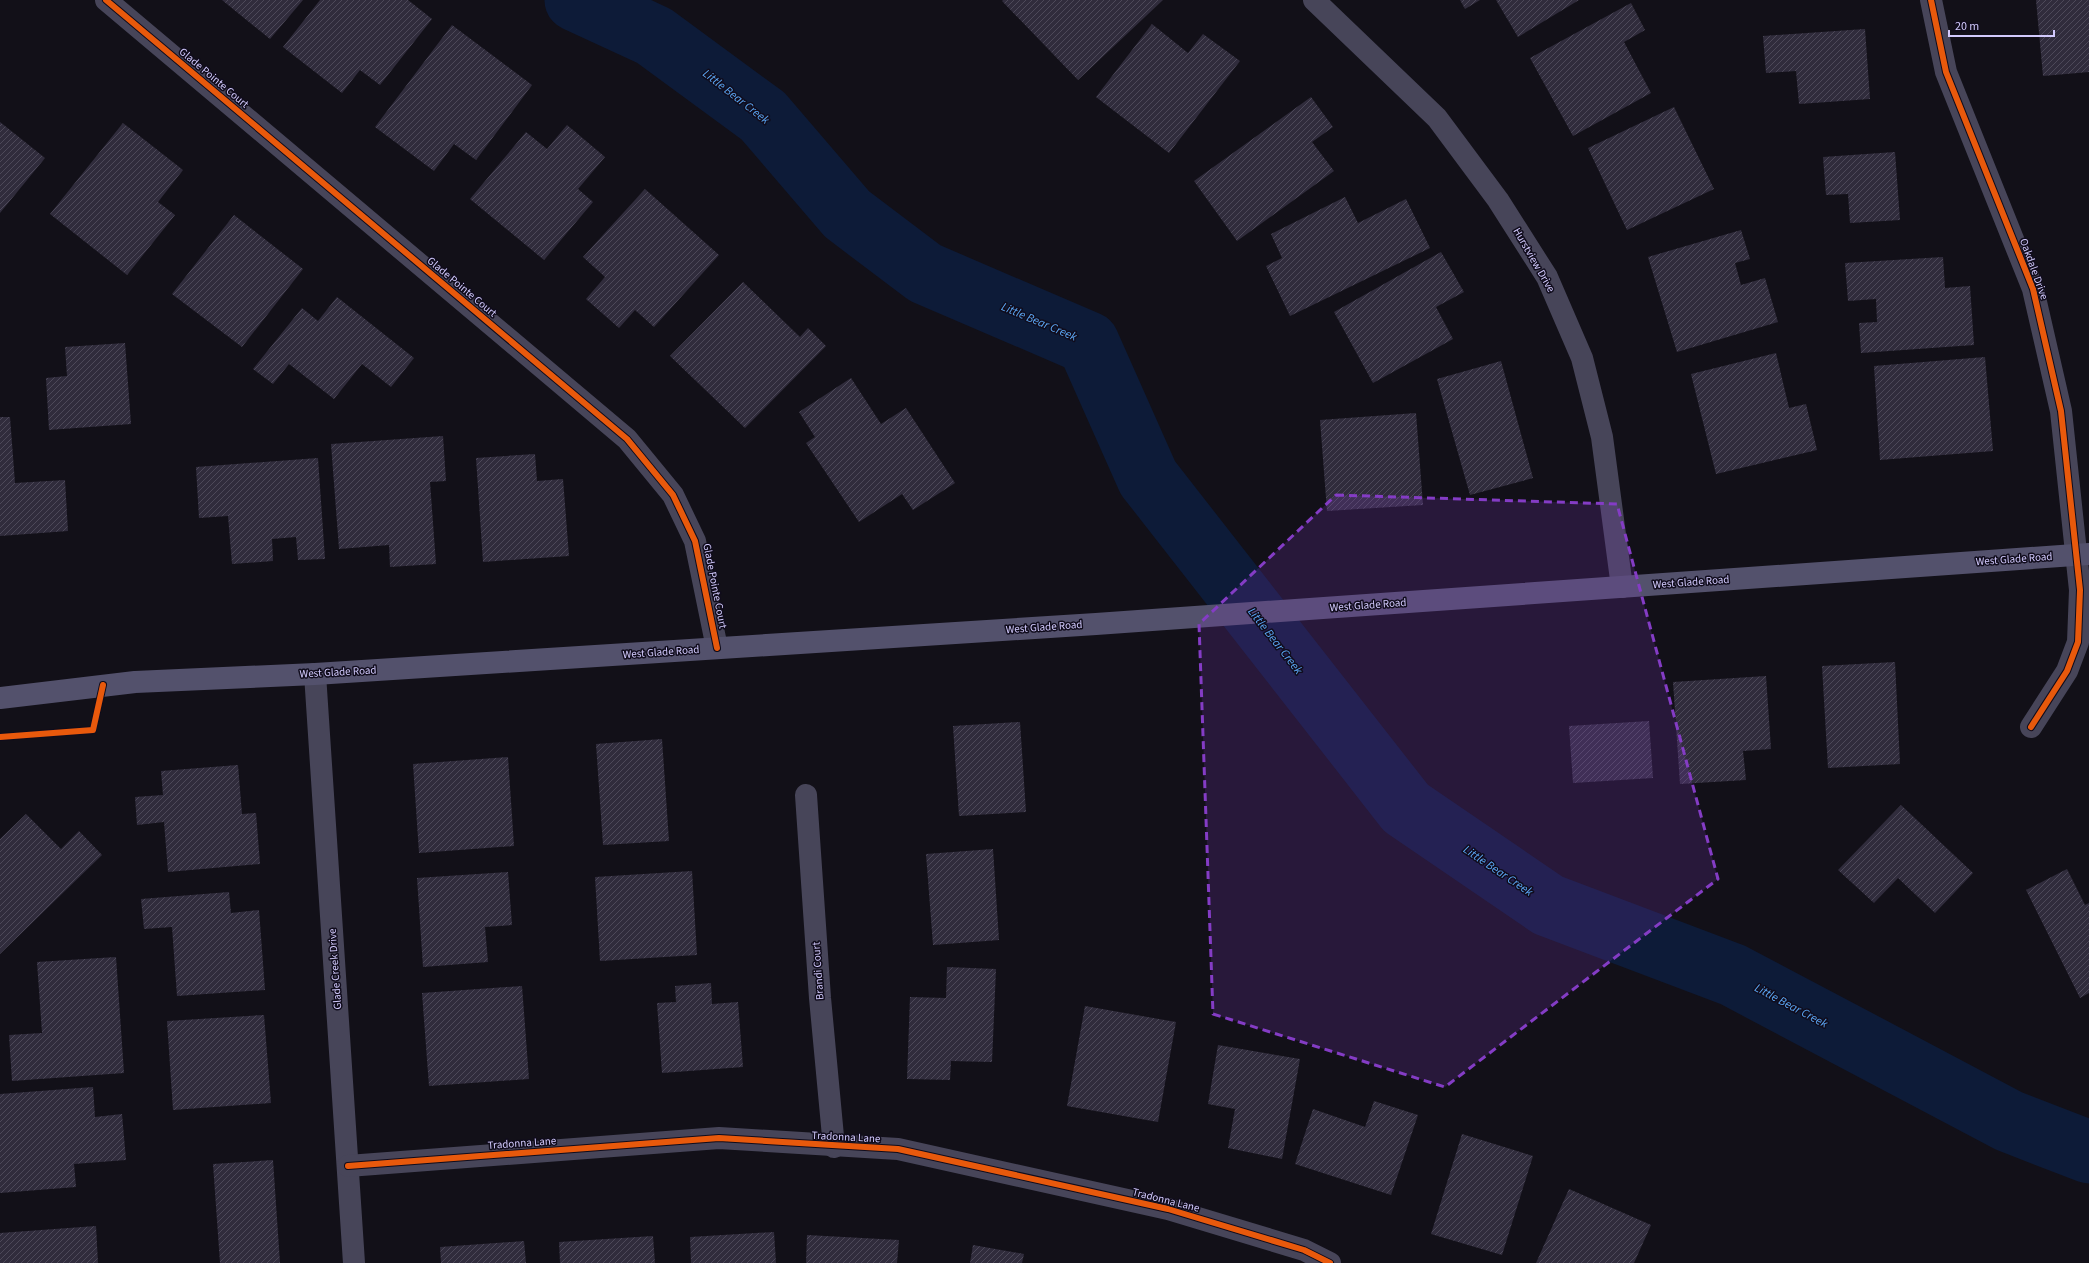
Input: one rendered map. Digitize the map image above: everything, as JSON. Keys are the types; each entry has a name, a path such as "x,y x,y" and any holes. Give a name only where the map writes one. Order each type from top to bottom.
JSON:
{"main road":[{"name":"West Glade Road","path":"0,698 135,682 315,674 1096,624 2083,555"}],"street":[{"name":"Glade Pointe Court","path":"106,0 627,439 673,495 695,541 716,648"},
{"name":"Hurstview Drive","path":"1314,0 1438,118 1498,200 1546,277 1582,358 1602,437 1622,587"},
{"name":"Oakdale Drive","path":"1931,0 1946,72 2033,289 2061,411 2083,555 2078,642 2067,670 2031,727"},
{"name":"Glade Creek Drive","path":"315,674 354,1263"},
{"name":"Brandi Court","path":"806,795 820,998 834,1147"},
{"name":"Tradonna Lane","path":"348,1166 719,1138 834,1147 898,1149 1168,1209 1304,1250 1330,1263"}],"highlighted area":[{"path":"1336,495 1617,504 1718,879 1445,1087 1213,1014 1199,624"}],"building":[{"path":"222,0 303,0 270,39"},
{"path":"320,0 408,0 432,19 380,85 360,70 342,93 283,47"},
{"path":"1163,0 1078,80 1002,1"},
{"path":"1460,0 1480,0 1465,9"},
{"path":"1496,0 1579,0 1518,37"},
{"path":"2036,0 2089,0 2089,72 2043,76"},
{"path":"1631,3 1645,30 1624,42 1651,93 1573,136 1530,58"},
{"path":"1152,24 1188,53 1203,34 1240,61 1169,153 1096,97"},
{"path":"452,25 532,85 476,160 454,144 434,171 375,127"},
{"path":"1865,29 1870,99 1799,104 1796,71 1766,73 1763,36"},
{"path":"1311,97 1333,127 1312,142 1334,171 1237,241 1194,181"},
{"path":"1674,107 1714,189 1627,230 1588,148"},
{"path":"0,122 45,158 0,213"},
{"path":"123,123 183,170 158,202 175,215 127,275 50,214"},
{"path":"567,125 605,157 578,189 593,202 544,260 470,199 526,132 547,149"},
{"path":"1895,152 1900,220 1850,223 1848,194 1826,195 1823,157"},
{"path":"645,189 719,255 654,327 635,310 619,328 586,299 605,277 583,257"},
{"path":"1345,197 1358,223 1406,199 1430,248 1290,316 1266,266 1282,258 1271,234"},
{"path":"234,215 303,269 242,347 172,294"},
{"path":"1741,230 1750,259 1735,263 1741,285 1765,278 1778,322 1677,352 1648,257"},
{"path":"1441,252 1464,292 1436,307 1453,339 1373,383 1334,312"},
{"path":"1943,257 1945,288 1970,286 1974,345 1861,353 1859,323 1877,322 1876,299 1848,301 1845,263"},
{"path":"743,282 800,337 808,328 826,346 745,428 670,356"},
{"path":"337,297 414,358 391,387 362,364 334,399 289,364 273,384 253,369 302,308 318,321"},
{"path":"125,343 131,424 49,430 46,378 67,376 65,347"},
{"path":"1776,353 1789,408 1806,404 1817,450 1716,474 1691,374"},
{"path":"1985,357 1993,451 1880,460 1874,366"},
{"path":"1501,361 1533,478 1470,495 1437,379"},
{"path":"851,378 881,424 906,408 955,483 913,510 902,494 859,522 806,443 815,437 799,412"},
{"path":"1416,413 1423,505 1327,511 1320,420"},
{"path":"0,417 10,417 15,483 65,480 68,531 0,536"},
{"path":"443,436 446,481 430,482 436,564 390,567 389,545 339,549 331,444"},
{"path":"535,454 537,481 563,479 569,556 483,562 476,458"},
{"path":"318,458 325,559 298,560 296,537 272,539 273,561 232,564 228,516 199,518 196,467"},
{"path":"1895,662 1900,764 1828,768 1822,666"},
{"path":"1766,676 1771,749 1743,751 1746,780 1680,784 1673,682"},
{"path":"1649,721 1653,778 1573,783 1569,726"},
{"path":"1020,722 1026,812 959,816 953,726"},
{"path":"662,739 669,841 603,845 596,744"},
{"path":"508,757 514,846 419,853 413,764"},
{"path":"238,765 242,814 256,813 260,864 168,872 164,822 137,825 135,797 163,795 161,771"},
{"path":"1901,805 1973,873 1935,913 1898,878 1874,903 1838,870"},
{"path":"26,814 61,849 79,831 102,855 0,954 0,839"},
{"path":"993,849 999,940 933,945 926,854"},
{"path":"2067,869 2085,905 2089,903 2089,993 2080,998 2026,890"},
{"path":"692,871 697,955 600,961 595,877"},
{"path":"508,872 512,925 485,927 488,962 423,967 417,878"},
{"path":"229,892 231,913 259,910 265,990 177,996 172,927 144,929 141,899"},
{"path":"116,957 124,1073 12,1081 9,1035 42,1033 37,962"},
{"path":"947,967 996,969 992,1062 951,1061 950,1080 907,1079 910,997 946,998"},
{"path":"711,983 712,1004 738,1002 743,1067 662,1073 657,1003 676,1002 675,986"},
{"path":"522,986 529,1079 429,1086 422,993"},
{"path":"1085,1006 1176,1022 1158,1122 1067,1106"},
{"path":"264,1015 271,1103 173,1110 167,1021"},
{"path":"1218,1045 1300,1059 1282,1159 1228,1148 1235,1109 1208,1104"},
{"path":"93,1087 95,1117 122,1114 126,1160 74,1164 76,1187 0,1193 0,1094"},
{"path":"1374,1101 1418,1115 1391,1195 1295,1164 1313,1109 1365,1127"},
{"path":"1462,1134 1533,1156 1502,1255 1431,1234"},
{"path":"273,1160 280,1263 220,1263 213,1164"},
{"path":"1569,1189 1651,1225 1634,1263 1536,1263"},
{"path":"96,1226 98,1263 0,1263 0,1233"},
{"path":"774,1232 776,1263 691,1263 690,1237"},
{"path":"807,1235 899,1240 897,1263 806,1263"},
{"path":"653,1236 655,1263 560,1263 559,1242"},
{"path":"524,1241 526,1263 441,1263 440,1247"},
{"path":"973,1245 1024,1254 1022,1263 970,1263"}],"waterway":[{"name":"Little Bear Creek","path":"576,0 654,36 763,116 847,214 925,273 1088,343 1148,478 1406,808 1548,905 1733,975 2009,1121 2089,1152"}],"cycle path":[{"path":"106,0 627,439 673,495 695,541 717,648"},
{"path":"1931,0 1946,72 2033,289 2061,411 2080,590 2078,642 2067,671 2031,727"},
{"path":"0,737 93,730 103,685"},
{"path":"348,1166 719,1138 898,1149 1168,1209 1304,1250 1330,1263"}]}
